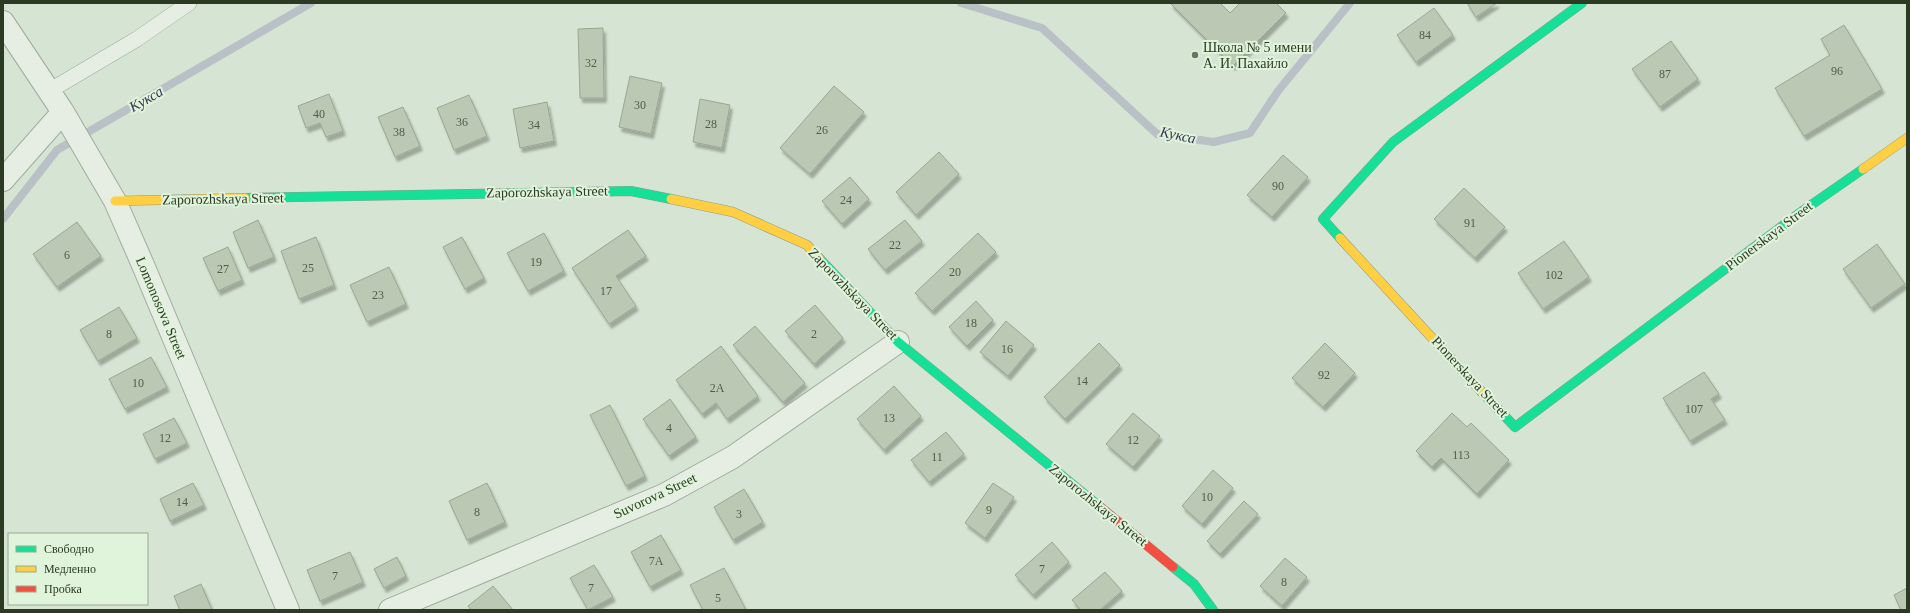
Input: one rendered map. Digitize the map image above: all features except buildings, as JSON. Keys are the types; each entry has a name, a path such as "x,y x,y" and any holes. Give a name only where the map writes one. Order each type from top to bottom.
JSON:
{"street":[{"name":"Pionerskaya Street","path":"1582,3 1393,142 1324,219 1515,426 1801,212 1907,138"},
{"name":"Lomonosova Street","path":"3,22 67,119 115,201 288,610"},
{"path":"3,180 67,119"},
{"name":"Zaporozhskaya Street","path":"115,201 631,191 733,212 807,245 898,342 1194,584 1213,610"},
{"name":"Suvorova Street","path":"390,610 664,495 733,457 898,342"}],"lane":[{"path":"49,91 137,39 189,3"}],"waterway":[{"name":"Кукса","path":"3,219 57,150 311,3"},
{"name":"Кукса","path":"961,3 1042,28 1157,134 1214,142 1250,133 1278,91 1350,3"}],"traffic: fast":[{"path":"1340,238 1323,219 1393,142 1582,3"},
{"path":"1481,391 1515,427 1801,212 1863,169"},
{"path":"245,198 631,191 671,199"},
{"path":"819,258 898,342 1099,506"},
{"path":"1173,567 1194,584 1213,610"}],"traffic: slow":[{"path":"1863,169 1907,138"},
{"path":"115,201 245,198"},
{"path":"671,199 733,212 807,245 819,258"},
{"path":"1340,238 1481,391"}],"traffic: jam":[{"path":"1099,506 1173,567"}],"place":[{"name":"Школа № 5 имени А. И. Пахайло","path":"1195,55"}]}
